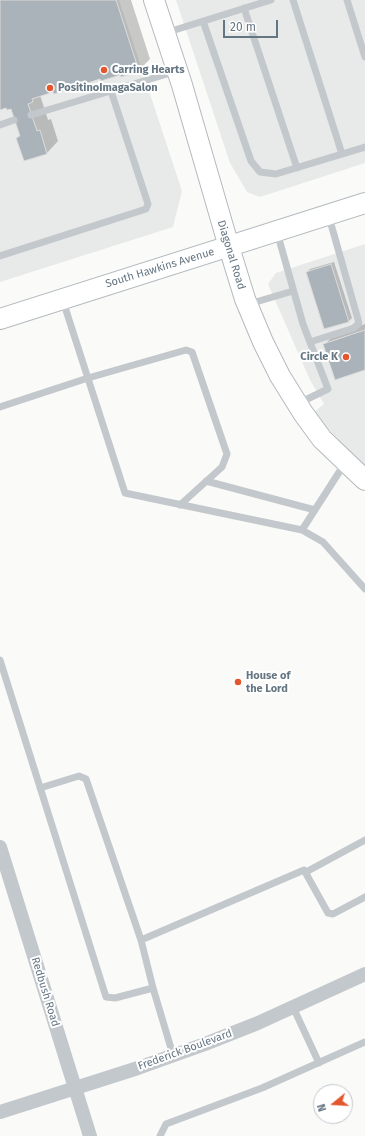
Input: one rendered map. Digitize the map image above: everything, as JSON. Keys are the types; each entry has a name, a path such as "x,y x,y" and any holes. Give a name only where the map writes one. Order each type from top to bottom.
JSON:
{"street":[{"name":"Diagonal Road","path":"154,0 248,305 280,376 297,404 322,439 357,471"},
{"name":"South Hawkins Avenue","path":"0,318 277,232 365,203"},
{"name":"Redbush Road","path":"0,847 90,1136"},
{"name":"Frederick Boulevard","path":"0,1112 173,1055 258,1023 365,974"}],"lane":[{"path":"165,33 271,0"},
{"path":"293,0 342,154"},
{"path":"347,0 365,57"},
{"path":"244,8 297,168"},
{"path":"203,21 251,161 260,172 276,174 365,147"},
{"path":"31,114 111,92 177,71"},
{"path":"0,256 146,209 148,204 111,92"},
{"path":"0,125 14,120"},
{"path":"310,342 354,328 360,323 328,215"},
{"path":"277,232 293,291 328,389 297,404"},
{"path":"248,305 293,291"},
{"path":"62,299 126,493 302,530 322,542 365,589"},
{"path":"0,407 88,378 186,350 192,352 227,454 222,467 180,505"},
{"path":"302,530 315,510 357,471"},
{"path":"206,481 315,510"},
{"path":"0,660 106,997 115,998 153,988"},
{"path":"40,788 79,776 86,779 141,940 153,988 173,1055"},
{"path":"141,940 304,870 306,872 365,840"},
{"path":"306,872 328,913 333,914 365,897"},
{"path":"293,1007 319,1063"},
{"path":"160,1136 166,1124 262,1088 365,1042"}],"shaded area":[{"path":"0,0 119,0 182,191 173,227 0,282"},
{"path":"176,0 365,0 365,163 260,197 247,192 230,163"},
{"path":"365,244 365,467 313,413 324,404 310,380 268,284 276,273"}],"building":[{"path":"0,0 116,0 139,71 121,77 120,75 101,81 100,79 54,94 53,92 32,99 33,102 28,104 37,131 40,130 47,154 24,161 16,138 20,136 11,109 7,110 6,108 0,110"},
{"path":"331,264 349,322 324,329 306,272"},
{"name":"Circle K","path":"365,330 365,370 335,380 323,344"}],"place":[{"name":"Carring Hearts","path":"104,70"},
{"name":"PositinoImagaSalon","path":"50,88"},
{"name":"Circle K","path":"346,357"},
{"name":"House of the Lord","path":"238,682"}]}
